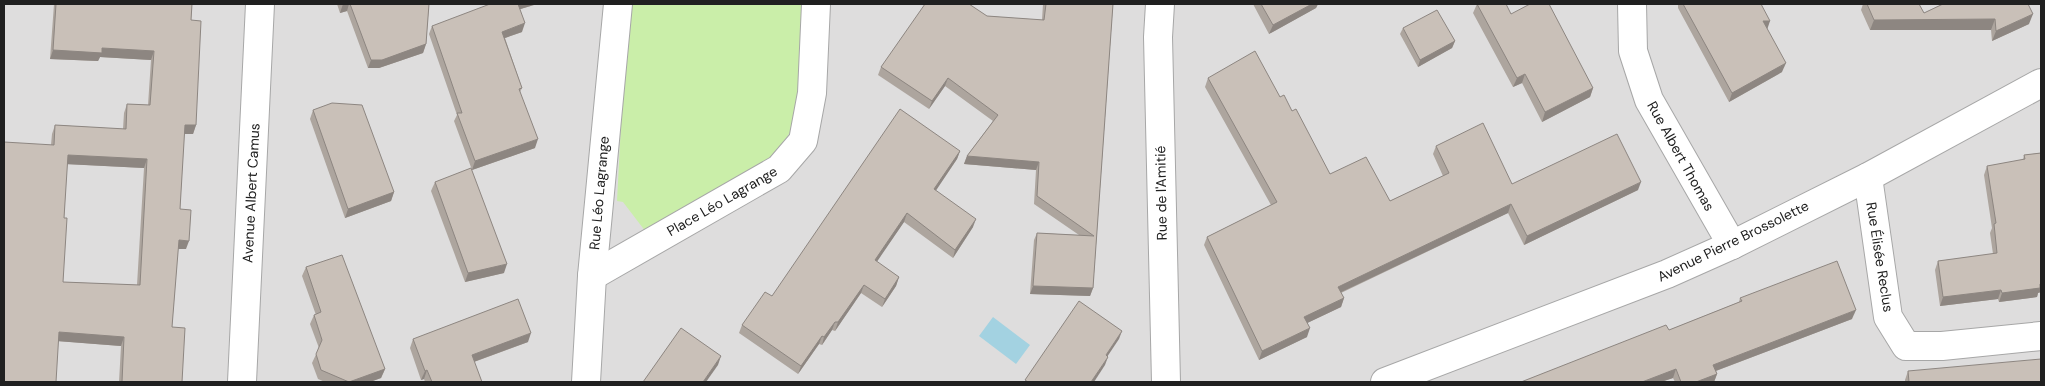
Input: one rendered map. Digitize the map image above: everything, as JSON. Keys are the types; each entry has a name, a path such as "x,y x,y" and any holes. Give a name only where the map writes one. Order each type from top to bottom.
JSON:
{"street":[{"name":"Avenue Albert Camus","path":"242,382 260,4"},
{"name":"Rue Léo Lagrange","path":"586,382 592,276 618,4"},
{"name":"Place Léo Lagrange","path":"592,276 779,169 803,141 812,93 816,4"},
{"name":"Rue de l'Amitié","path":"1160,4 1158,46 1166,382"},
{"name":"Rue Albert Thomas","path":"1632,4 1633,51 1649,100 1732,245"},
{"name":"Avenue Pierre Brossolette","path":"1385,382 1667,274 1732,245 1868,177 2041,84"},
{"name":"Rue Élisée Reclus","path":"1868,177 1888,317 1906,346 1942,346 2041,336"}],"shaded area":[{"path":"4,4 2041,4 2041,382 4,382"}],"green space":[{"path":"628,4 804,4 801,100 794,125 782,146 763,169 649,236 623,202 617,201"}],"water":[{"path":"993,317 1030,345 1016,364 979,336"}],"building":[{"path":"56,4 192,4 191,20 201,21 196,125 185,125 180,209 191,210 189,241 179,240 172,327 185,328 182,382 122,382 124,337 59,332 56,382 4,382 4,142 54,145 55,125 126,129 127,104 150,105 154,51 102,48 102,53 53,50","holes":["68,155 147,159 140,285 63,282 67,218 64,218"]},
{"path":"350,4 429,4 426,44 382,60 371,60"},
{"path":"490,4 518,4 525,23 502,32 522,88 519,89 538,139 475,161 457,113 462,113 432,26"},
{"path":"925,4 969,4 987,16 1044,20 1046,4 1113,4 1093,288 1033,286 1037,233 1094,236 1037,196 1039,162 967,156 998,115 948,78 932,101 881,67"},
{"path":"1261,4 1312,4 1273,25"},
{"path":"1477,4 1506,4 1511,14 1530,4 1549,4 1593,88 1545,112 1525,74 1517,78"},
{"path":"1683,4 1761,4 1770,21 1763,21 1786,63 1732,93"},
{"path":"1867,4 1919,4 1924,13 1943,4 2028,4 2033,14 1996,31 1995,19 1874,20"},
{"path":"1437,10 1455,41 1420,60 1403,28"},
{"path":"1255,51 1280,97 1284,95 1292,111 1296,109 1330,174 1366,157 1390,201 1449,173 1436,146 1483,123 1512,184 1617,134 1641,182 1527,236 1511,204 1338,287 1344,298 1304,317 1310,328 1262,351 1207,237 1277,202 1208,78"},
{"path":"332,103 362,105 394,192 348,209 313,110"},
{"path":"900,109 960,151 934,189 976,219 955,250 907,213 875,260 899,277 885,299 864,285 838,322 835,322 824,337 822,336 801,366 742,325 765,292 772,296"},
{"path":"2041,153 2040,288 2002,293 2001,290 1943,297 1938,261 1997,253 1994,224 1996,223 1987,166 2025,159 2024,155"},
{"path":"471,168 507,264 468,273 435,182"},
{"path":"342,255 385,369 349,382 321,370 316,354 322,340 314,315 321,312 306,267"},
{"path":"1837,261 1856,310 1713,365 1717,374 1696,382 1681,382 1676,369 1642,382 1521,382 1666,325 1669,330 1742,301 1740,298"},
{"path":"518,299 531,333 472,355 482,382 432,382 427,370 425,371 413,339"},
{"path":"1079,301 1122,331 1106,355 1108,357 1091,382 1028,382 1025,380"},
{"path":"681,328 721,356 703,382 643,382"},
{"path":"2041,359 2041,382 1909,382 1908,371"}]}
